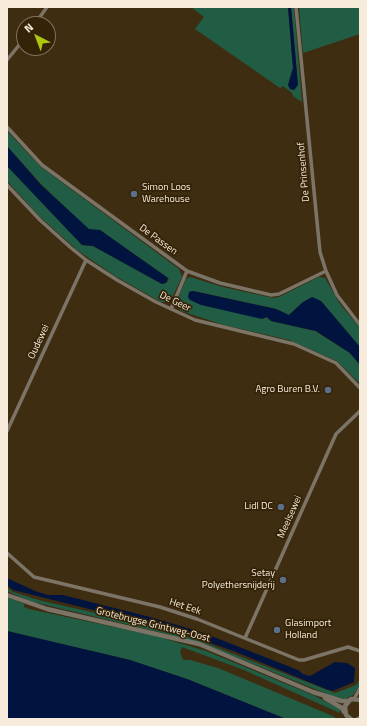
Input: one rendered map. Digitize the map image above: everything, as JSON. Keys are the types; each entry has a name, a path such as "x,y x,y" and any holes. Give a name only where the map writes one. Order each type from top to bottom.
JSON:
{"street":[{"path":"41,16 47,7"},
{"name":"De Prinsenhof","path":"296,7 320,252 326,271 340,300 360,325"},
{"path":"7,60 16,49"},
{"name":"De Passen","path":"7,127 42,165 187,271 220,283 271,295 279,294 326,271"},
{"name":"De Geer","path":"7,185 40,220 86,260 117,280 195,320 294,344 336,364 360,388"},
{"name":"Oudewei","path":"7,431 86,260"},
{"path":"171,309 187,271"},
{"name":"Meelsewei","path":"245,638 336,434 360,411"},
{"name":"Het Eek","path":"7,554 34,577 160,607 245,638 299,660 304,660 348,647 360,651"},
{"name":"Grotebrugse Grintweg-Oost","path":"7,595 47,609 154,632 199,644 313,692 342,701 348,701"},
{"path":"354,699 360,688"},
{"name":"Grotebrugse Grintweg-Oost","path":"313,692 342,708 351,719"},
{"path":"344,712 348,701 354,699 360,700"}],"green space":[{"path":"191,7 288,7 293,68 288,85 290,89 294,90 298,85 291,7 294,7 302,102 293,96 292,93 283,86 280,88 195,29 204,17"},
{"path":"299,7 360,7 360,34 303,53"},
{"path":"7,131 41,167 179,269 182,277 171,300 161,302 115,276 77,250 39,216 7,181 7,166 82,245 93,246 162,284 169,280 100,230 89,230 41,184 7,146"},
{"path":"190,277 223,287 273,298 279,297 319,277 325,278 340,304 360,328 360,347 321,301 303,302 289,315 276,309 193,291 189,292 266,317 271,321 315,331 350,353 360,365 360,384 337,361 289,340 224,325 181,311 177,306 177,300 186,279"},
{"path":"7,588 13,592 42,601 127,620 195,639 335,693 356,685 360,679 360,685 353,695 345,699 332,696 214,648 167,634 29,601 7,591"},
{"path":"7,597 24,604 24,607 29,609 156,636 206,651 313,695 340,709 340,713 244,670 182,647 180,652 183,660 190,660 218,668 335,717 334,719 286,719 187,679 130,660 7,631"}],"water":[{"path":"288,7 291,7 298,85 294,90 290,89 288,85 293,68"},
{"path":"7,146 41,185 89,229 100,230 168,278 166,283 162,284 93,246 82,245 7,166"},
{"path":"193,291 276,309 289,315 303,302 312,297 321,301 360,347 360,365 350,353 316,331 271,321 267,317 262,319 201,305 190,300 188,297 189,292"},
{"path":"7,578 35,591 48,595 63,595 150,617 201,632 310,676 335,662 347,663 355,668 354,682 333,691 326,689 236,652 177,631 13,590 7,585"},
{"path":"7,631 130,660 187,679 286,719 7,719"}],"place":[{"name":"Simon Loos Warehouse","path":"134,194"},
{"name":"Agro Buren B.V.","path":"328,390"},
{"name":"Lidl DC","path":"281,507"},
{"name":"Setay Polyethersnijderij","path":"283,580"},
{"name":"Glasimport Holland","path":"277,630"}]}
